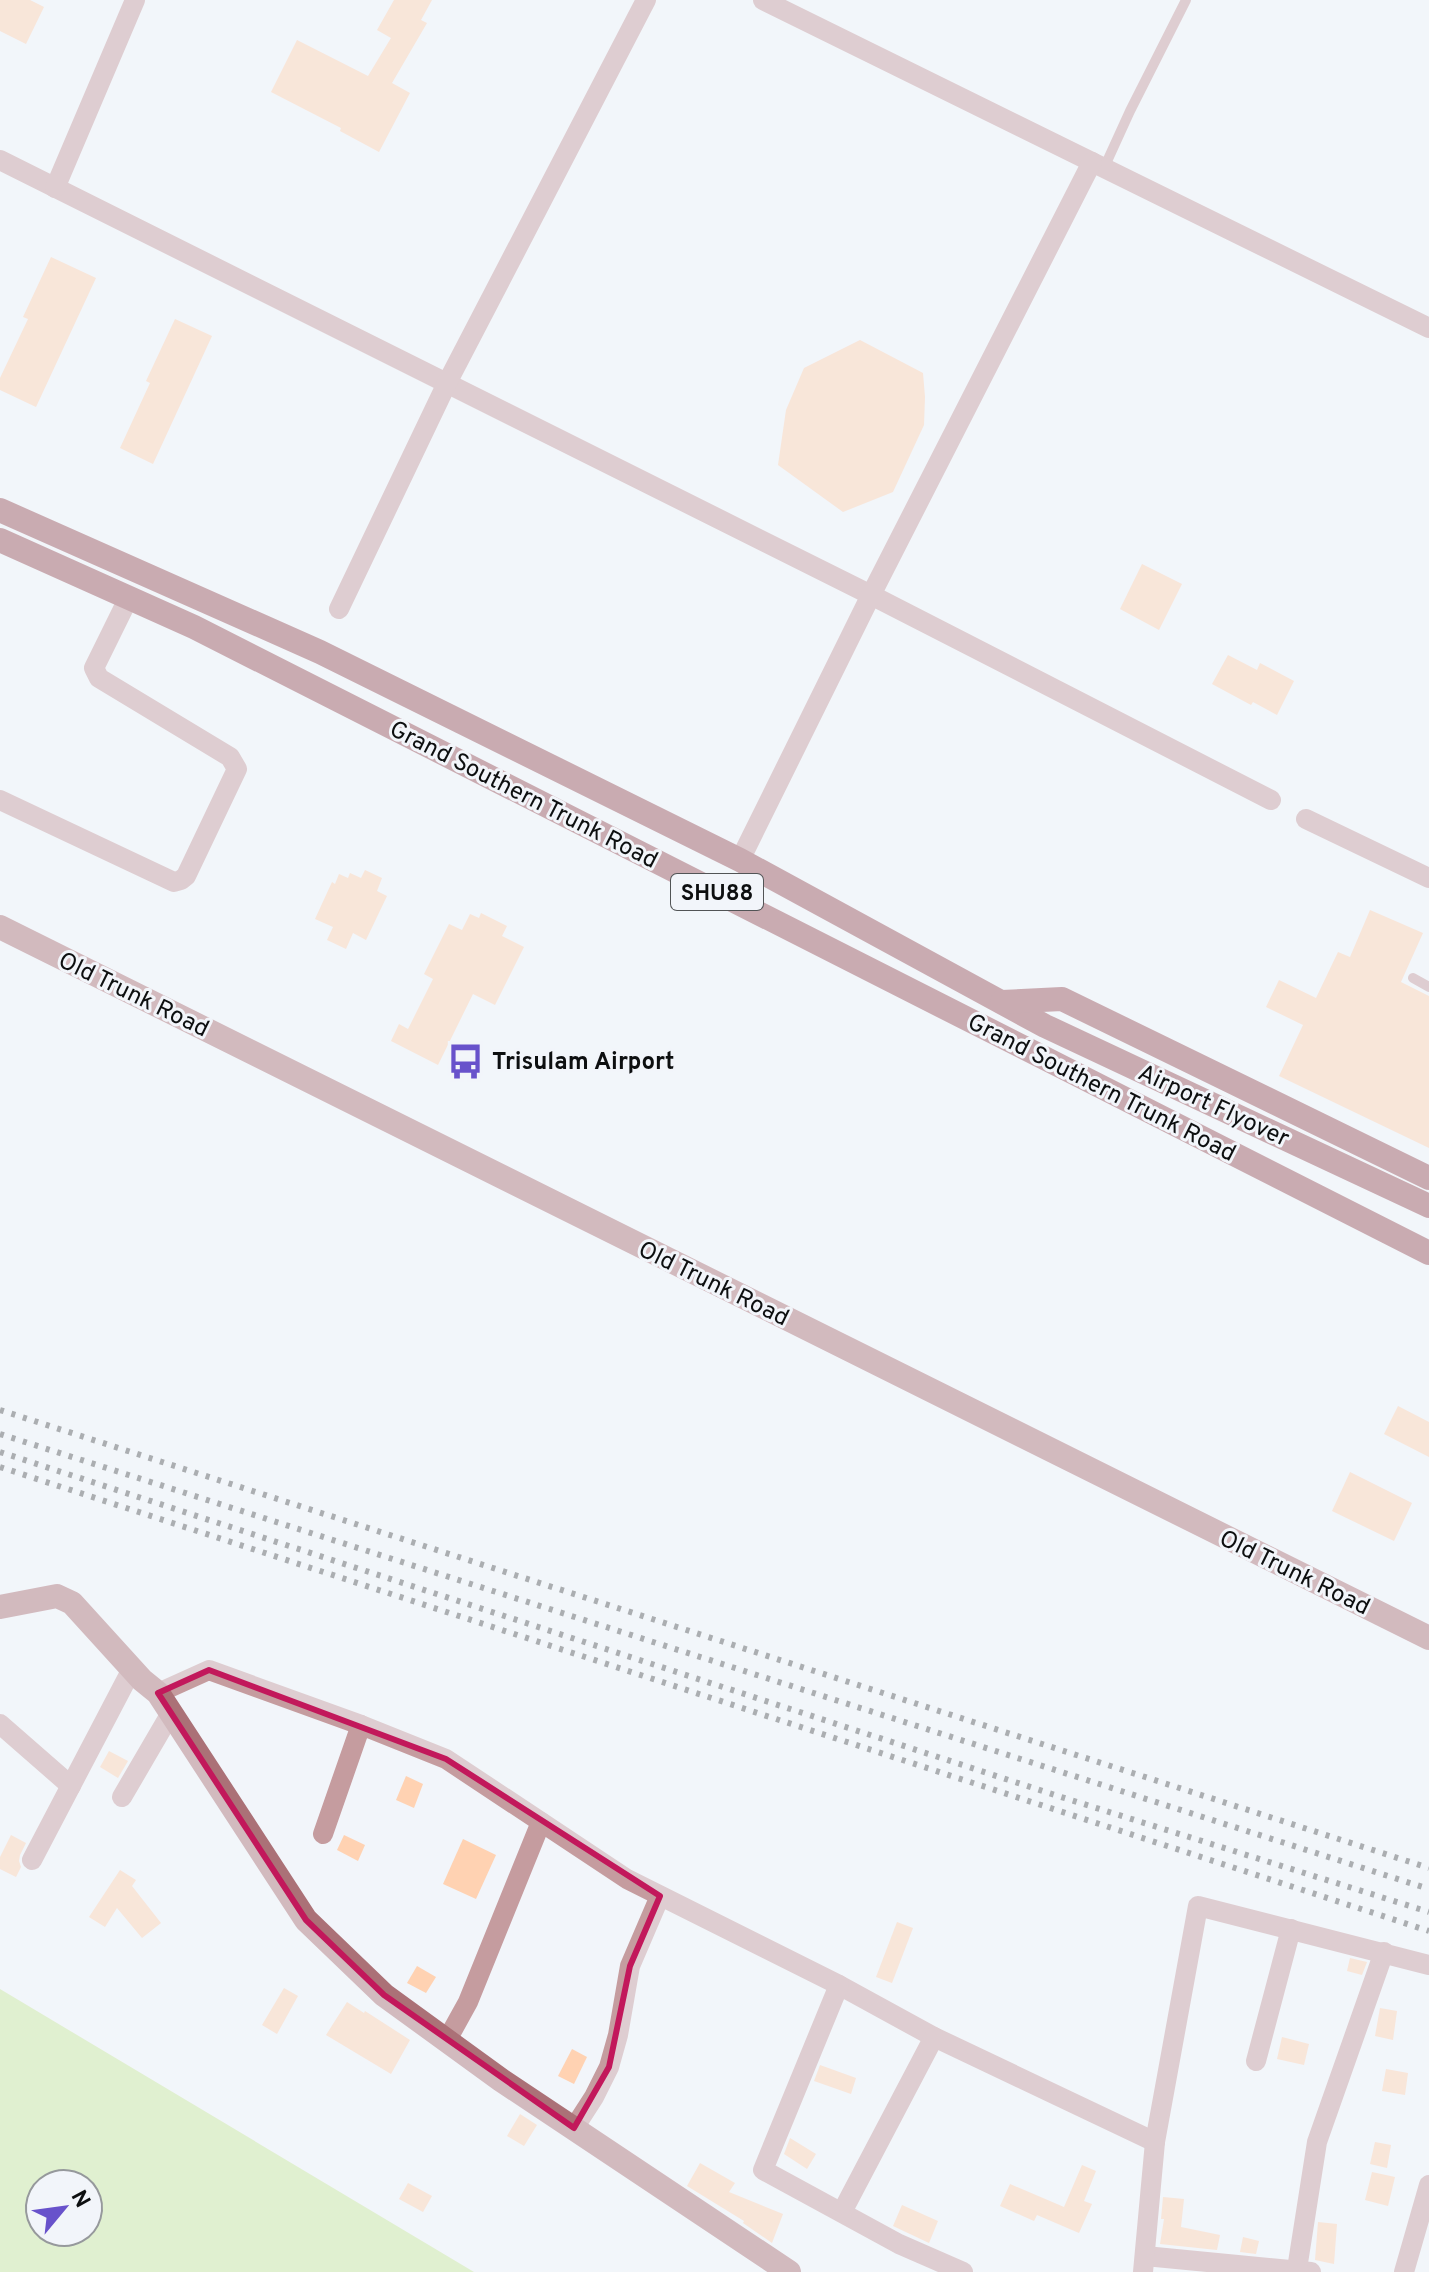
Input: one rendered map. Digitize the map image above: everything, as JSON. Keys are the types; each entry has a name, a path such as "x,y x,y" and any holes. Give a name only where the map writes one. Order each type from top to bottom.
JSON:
{"main road":[{"name":"Grand Southern Trunk Road","path":"0,510 320,652 740,860 1000,1003"},
{"name":"Grand Southern Trunk Road","path":"0,540 194,627 1429,1253"},
{"path":"1000,1003 1062,999 1429,1178"},
{"name":"Airport Flyover","path":"1000,1003 1429,1206"}],"street":[{"path":"55,188 135,0"},
{"path":"339,609 447,383 646,0"},
{"path":"763,0 1429,328"},
{"path":"0,160 871,595 1271,800"},
{"path":"740,860 871,595 1098,165"},
{"path":"0,800 174,882 186,876 237,769 230,757 94,673 129,597"},
{"path":"1306,819 1429,878"},
{"name":"Old Trunk Road","path":"0,927 1429,1638"},
{"path":"0,1607 57,1596 72,1603 165,1703 306,1920 384,1995 501,2080 789,2272"},
{"path":"32,1860 132,1669"},
{"path":"122,1797 165,1703 209,1670 446,1759 627,1879 839,1985 934,2037 1155,2142"},
{"path":"0,1724 71,1786"},
{"path":"323,1834 361,1725"},
{"path":"447,2040 468,2002 541,1822"},
{"path":"574,2128 609,2067 630,1966 660,1896"},
{"path":"1384,1952 1317,2142 1304,2271 1144,2264 1155,2142 1198,1906 1384,1952 1429,1965"},
{"path":"1256,2061 1291,1929"},
{"path":"839,1985 763,2170 899,2244 963,2272"},
{"path":"842,2212 934,2037"},
{"path":"1404,2272 1429,2185"}],"lane":[{"path":"1098,165 1130,111 1186,0"},
{"path":"1413,978 1429,987"}],"highlighted area":[{"path":"209,1670 446,1759 660,1896 630,1966 609,2067 574,2128 384,1995 306,1920 158,1693"}],"green space":[{"path":"0,1989 474,2272 0,2272"}],"building":[{"path":"0,0 30,0 44,7 26,44 0,31"},
{"path":"394,0 432,0 421,20 427,23 392,83 410,93 379,152 340,131 341,128 271,92 297,40 368,76 391,38 377,30"},
{"path":"51,257 96,278 36,407 0,390 0,378 28,319 23,317"},
{"path":"175,319 212,336 153,464 120,448"},
{"path":"860,340 923,373 924,425 893,492 843,512 778,465 786,410 804,368"},
{"path":"1142,564 1182,584 1159,630 1120,609"},
{"path":"1228,655 1257,670 1260,663 1294,681 1277,715 1212,684"},
{"path":"365,870 382,878 377,891 387,896 366,940 353,933 346,949 327,940 333,927 315,919 332,882 335,884 339,874 348,878 350,873 361,878"},
{"path":"1370,910 1423,933 1401,982 1429,996 1429,1148 1279,1076 1303,1025 1266,1007 1279,980 1316,998 1338,952 1350,957"},
{"path":"481,913 507,926 502,936 524,947 495,1005 473,994 438,1065 391,1041 399,1024 408,1029 433,979 424,974 449,924 462,930 470,914 479,918"},
{"path":"1398,1406 1429,1422 1429,1457 1384,1434"},
{"path":"1350,1472 1412,1503 1394,1541 1332,1511"},
{"path":"109,1751 128,1761 118,1778 100,1767"},
{"path":"406,1776 423,1784 414,1808 396,1800"},
{"path":"11,1835 26,1843 16,1877 0,1869 0,1857"},
{"path":"344,1835 365,1845 358,1861 337,1850"},
{"path":"463,1839 496,1855 476,1899 443,1884"},
{"path":"120,1870 136,1880 132,1886 161,1923 142,1938 117,1908 105,1927 89,1917"},
{"path":"897,1922 913,1928 892,1983 876,1977"},
{"path":"1350,1958 1367,1962 1362,1975 1347,1971"},
{"path":"417,1966 436,1977 426,1993 407,1983"},
{"path":"284,1988 298,1996 277,2034 262,2025"},
{"path":"347,2002 410,2040 391,2074 326,2035"},
{"path":"1380,2008 1397,2011 1393,2040 1375,2036"},
{"path":"1282,2037 1309,2044 1304,2065 1277,2059"},
{"path":"572,2049 587,2057 574,2084 558,2076"},
{"path":"820,2065 856,2078 851,2094 814,2081"},
{"path":"1386,2069 1408,2073 1405,2095 1382,2091"},
{"path":"520,2114 537,2125 524,2146 507,2136"},
{"path":"790,2138 816,2154 807,2169 784,2154"},
{"path":"1375,2142 1391,2145 1387,2168 1370,2164"},
{"path":"700,2163 735,2183 729,2192 783,2214 772,2243 744,2221 687,2186"},
{"path":"1082,2165 1096,2171 1084,2201 1092,2204 1079,2233 1037,2215 1034,2221 1000,2206 1010,2184 1064,2207"},
{"path":"1372,2172 1395,2177 1388,2206 1365,2200"},
{"path":"408,2183 432,2196 423,2212 399,2199"},
{"path":"1163,2197 1184,2199 1181,2227 1220,2235 1217,2250 1160,2244"},
{"path":"902,2205 938,2221 929,2243 893,2226"},
{"path":"1318,2222 1337,2224 1334,2264 1315,2260"},
{"path":"1243,2237 1259,2241 1256,2254 1240,2252"}],"railway":[{"path":"0,1410 1429,1868"},
{"path":"0,1434 1429,1889"},
{"path":"0,1452 1058,1796 1429,1912"},
{"path":"0,1467 1429,1931"}],"place":[{"name":"Trisulam Airport","path":"466,1061"}]}
